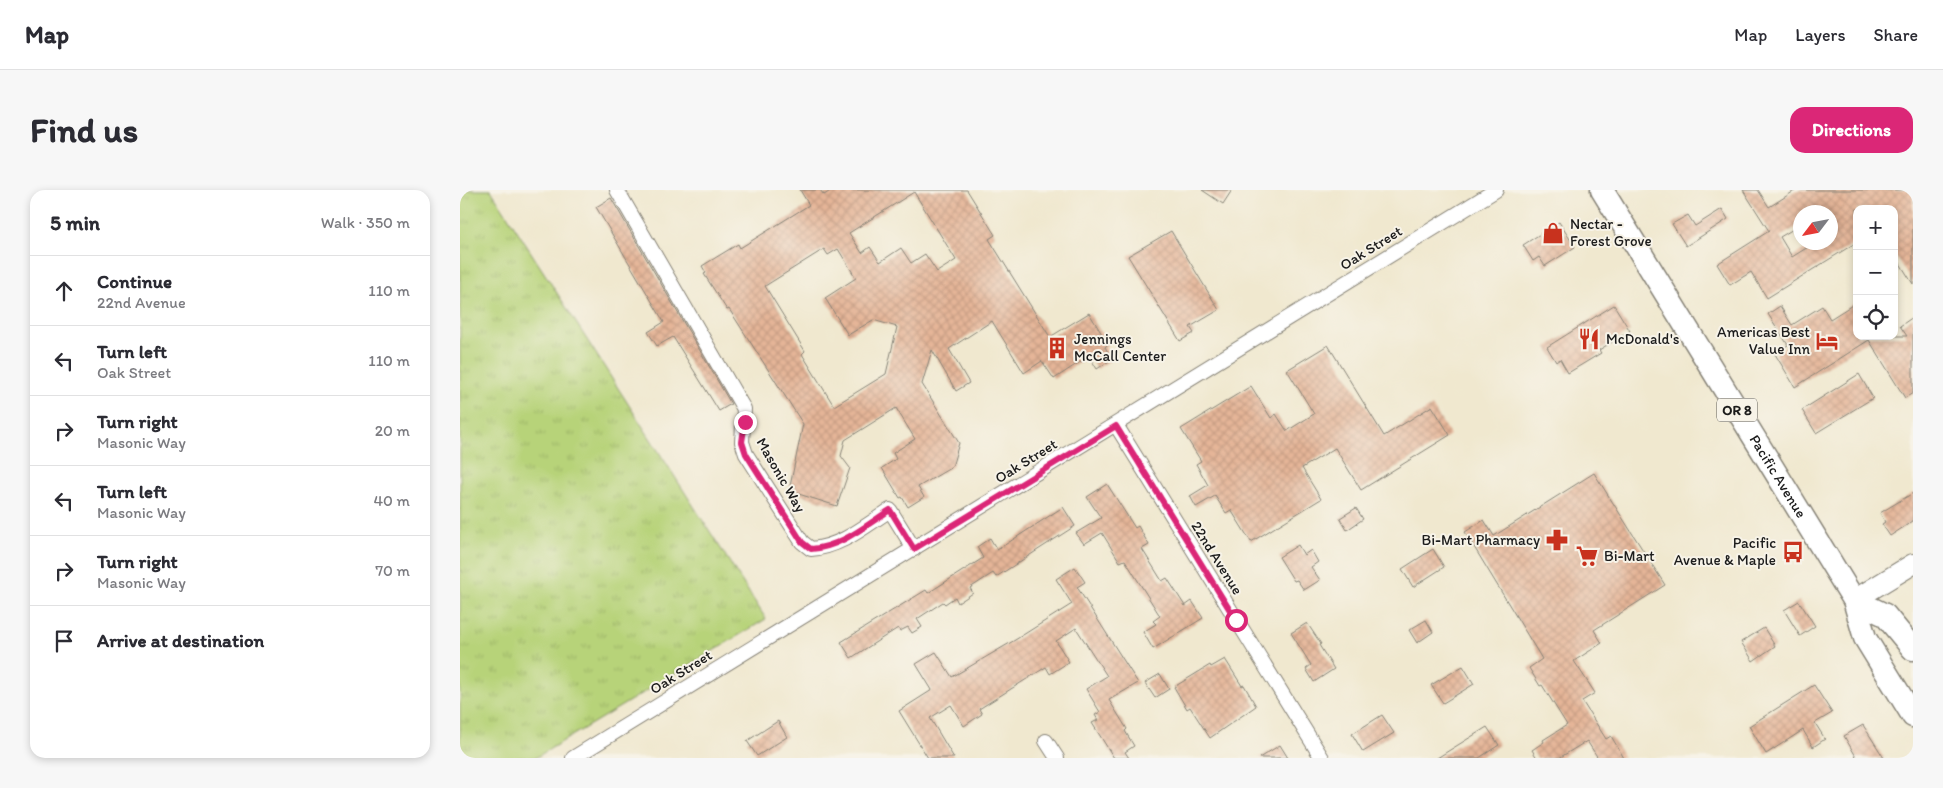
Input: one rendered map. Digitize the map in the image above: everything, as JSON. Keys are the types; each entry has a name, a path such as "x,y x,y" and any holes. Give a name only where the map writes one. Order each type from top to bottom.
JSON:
{"main road":[{"name":"Pacific Avenue","path":"1602,190 1854,600 1865,638 1913,716"},
{"path":"1854,600 1885,616 1913,649"}],"street":[{"name":"Masonic Way","path":"617,190 744,409 742,442 746,454 802,542 811,549 825,548 838,543 890,510 914,549"},
{"name":"Oak Street","path":"573,758 791,622 1116,426 1496,190"},
{"name":"22nd Avenue","path":"1116,426 1322,758"},
{"path":"1854,600 1913,564"},
{"path":"1046,742 1057,758"}],"green space":[{"path":"460,190 491,190 766,619 535,758 460,758"}],"building":[{"name":"Jennings McCall Center","path":"800,190 820,190 824,195 832,190 967,190 995,235 989,239 1050,337 1089,313 1108,344 1105,347 1112,359 1097,369 1089,356 1054,379 1042,361 1024,373 992,321 949,349 969,383 956,391 932,350 922,384 959,443 952,467 918,487 924,497 908,507 902,497 900,498 882,468 896,459 893,453 915,439 896,408 845,440 841,456 850,468 837,506 789,491 803,424 729,309 727,310 704,274 706,273 702,266 738,244 740,248 809,205","holes":["914,192 956,260 937,272 925,254 911,263 901,248 880,262 870,247 862,253 849,233","824,249 828,255 838,249 856,278 825,298 848,335 873,320 897,327 886,374 834,406 802,354 805,351 765,286"]},
{"path":"1202,190 1232,190 1223,204"},
{"path":"1743,190 1758,190 1769,207 1796,190 1913,190 1913,284 1898,260 1898,205 1853,205 1853,244 1767,298 1751,272 1730,285 1717,264 1769,231"},
{"path":"611,198 731,404 719,411 673,337 657,346 648,332 664,322 596,207"},
{"path":"1722,209 1728,219 1686,246 1672,224 1688,215 1695,226"},
{"name":"Nectar - Forest Grove","path":"1559,222 1575,247 1545,266 1539,257 1533,261 1523,245"},
{"path":"1171,231 1219,310 1190,327 1194,333 1180,341 1128,256"},
{"name":"McDonald's","path":"1614,305 1630,331 1599,350 1601,353 1568,373 1560,359 1556,362 1547,347"},
{"name":"Americas Best Value Inn","path":"1853,305 1853,340 1869,340 1795,387 1775,354 1788,345 1768,314 1780,306 1792,325 1822,306 1830,319"},
{"name":"Americas Best Value Inn","path":"1913,317 1913,393 1905,398 1869,340 1898,340 1898,336 1907,336 1900,326"},
{"path":"1328,345 1384,436 1432,406 1450,435 1361,490 1335,448 1302,468 1321,499 1251,542 1231,510 1226,513 1215,496 1196,507 1190,496 1208,485 1196,464 1201,461 1181,429 1251,386 1271,418 1276,414 1287,431 1314,414 1287,370"},
{"path":"1859,374 1873,398 1816,433 1802,410"},
{"path":"1594,473 1665,585 1594,630 1602,643 1574,661 1595,693 1582,701 1606,739 1611,736 1624,758 1598,758 1587,741 1559,758 1537,758 1532,750 1544,742 1543,740 1567,725 1529,668 1542,659 1465,532 1484,520 1494,536"},
{"path":"1107,484 1135,528 1138,526 1149,545 1142,549 1162,581 1167,578 1185,606 1192,601 1203,618 1153,649 1143,632 1156,624 1153,621 1160,616 1125,560 1120,562 1102,533 1084,544 1076,533 1101,518 1087,497"},
{"path":"1913,493 1913,521 1890,536 1882,524 1885,522 1880,513"},
{"path":"1063,507 1075,526 996,577 993,573 970,588 973,593 958,603 955,597 945,604 943,602 917,619 922,627 912,633 908,627 900,631 898,628 851,658 841,642 926,590 928,593 983,558 977,547 990,538 997,550"},
{"path":"1356,508 1363,519 1347,530 1340,518"},
{"path":"1298,545 1304,555 1311,550 1318,562 1311,567 1320,580 1304,590 1297,580 1294,581 1279,557"},
{"path":"1433,549 1444,567 1413,587 1402,569"},
{"path":"1075,567 1085,582 1077,587 1138,683 1109,700 1127,729 1125,731 1134,746 1125,752 1129,758 1114,758 1092,723 1098,720 1095,715 1100,712 1086,689 1107,676 1076,628 1056,641 1069,662 1050,674 1046,667 979,709 982,714 964,726 951,705 930,718 954,758 928,758 899,711 932,690 916,664 936,652 952,677 1015,640 1072,604 1056,579"},
{"path":"1799,601 1815,626 1800,636 1784,610"},
{"path":"1426,620 1433,632 1417,643 1409,630"},
{"path":"1307,623 1334,669 1314,682 1306,669 1311,665 1291,633"},
{"path":"1764,628 1775,646 1753,661 1741,642"},
{"path":"1225,659 1242,686 1244,685 1256,706 1210,738 1190,707 1187,709 1174,687 1210,665 1211,667"},
{"path":"1463,666 1474,684 1443,703 1431,685"},
{"path":"1160,674 1169,689 1155,698 1145,683"},
{"path":"1814,685 1832,713 1815,723 1825,739 1813,747 1803,730 1766,754 1749,726"},
{"path":"1382,715 1394,733 1363,752 1352,734"},
{"path":"778,721 787,737 757,756 747,741"},
{"path":"1863,725 1884,758 1857,758 1844,736"},
{"path":"1487,727 1499,745 1479,758 1437,758"},
{"path":"1280,745 1288,758 1259,758"}],"place":[{"name":"Nectar - Forest Grove","path":"1553,233"},
{"name":"McDonald's","path":"1589,339"},
{"name":"Americas Best Value Inn","path":"1827,341"},
{"name":"Jennings McCall Center","path":"1057,348"},
{"name":"Bi-Mart Pharmacy","path":"1557,540"},
{"name":"Pacific Avenue & Maple","path":"1793,552"},
{"name":"Bi-Mart","path":"1587,556"}],"route":[{"path":"745,422 742,442 746,454 802,542 811,549 825,548 838,543 890,510 914,549 1116,426 1236,620"}]}
